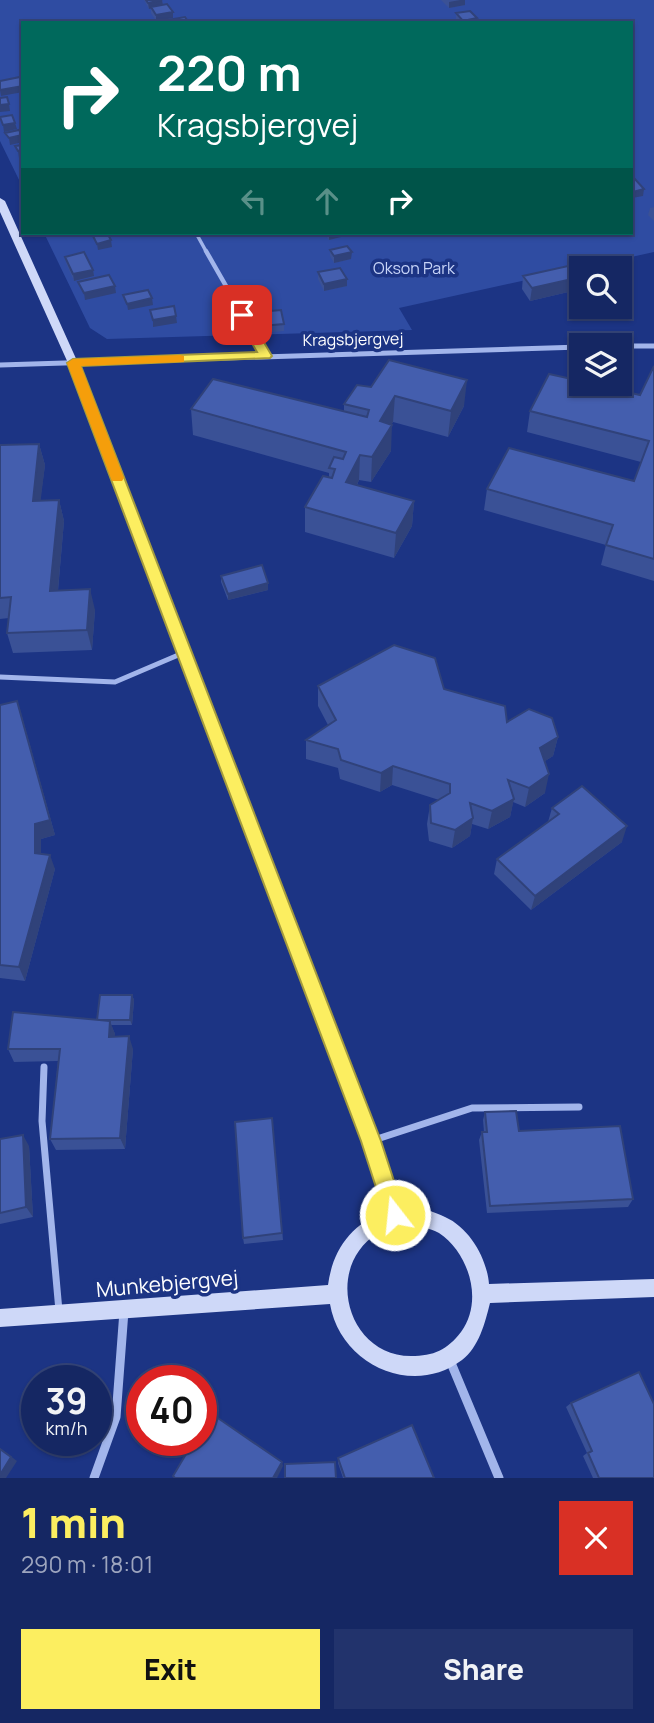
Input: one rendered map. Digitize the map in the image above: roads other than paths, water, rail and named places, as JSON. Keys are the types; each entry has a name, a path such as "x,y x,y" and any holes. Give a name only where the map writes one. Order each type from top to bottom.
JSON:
{"street":[{"path":"0,201 73,363 371,1141 395,1215"},
{"path":"632,346 654,345"},
{"name":"Kragsbjergvej","path":"0,365 569,347"},
{"path":"395,1215 420,1215 444,1224 455,1232 472,1254 481,1280 482,1294 482,1307 474,1331 459,1350 436,1364 407,1368 377,1359 355,1338 346,1324 338,1294 341,1266 353,1242 372,1224 395,1215"},
{"path":"482,1294 654,1288"},
{"name":"Munkebjergvej","path":"0,1318 338,1294"},
{"path":"94,1478 116,1417 124,1310"},
{"path":"449,1357 499,1478"}],"lane":[{"path":"197,235 265,356"},
{"path":"0,677 115,682 184,652"},
{"path":"44,1067 42,1121 59,1314"},
{"path":"371,1141 472,1108 579,1107"}],"park label":[{"name":"Okson Park","path":"414,268"}]}
